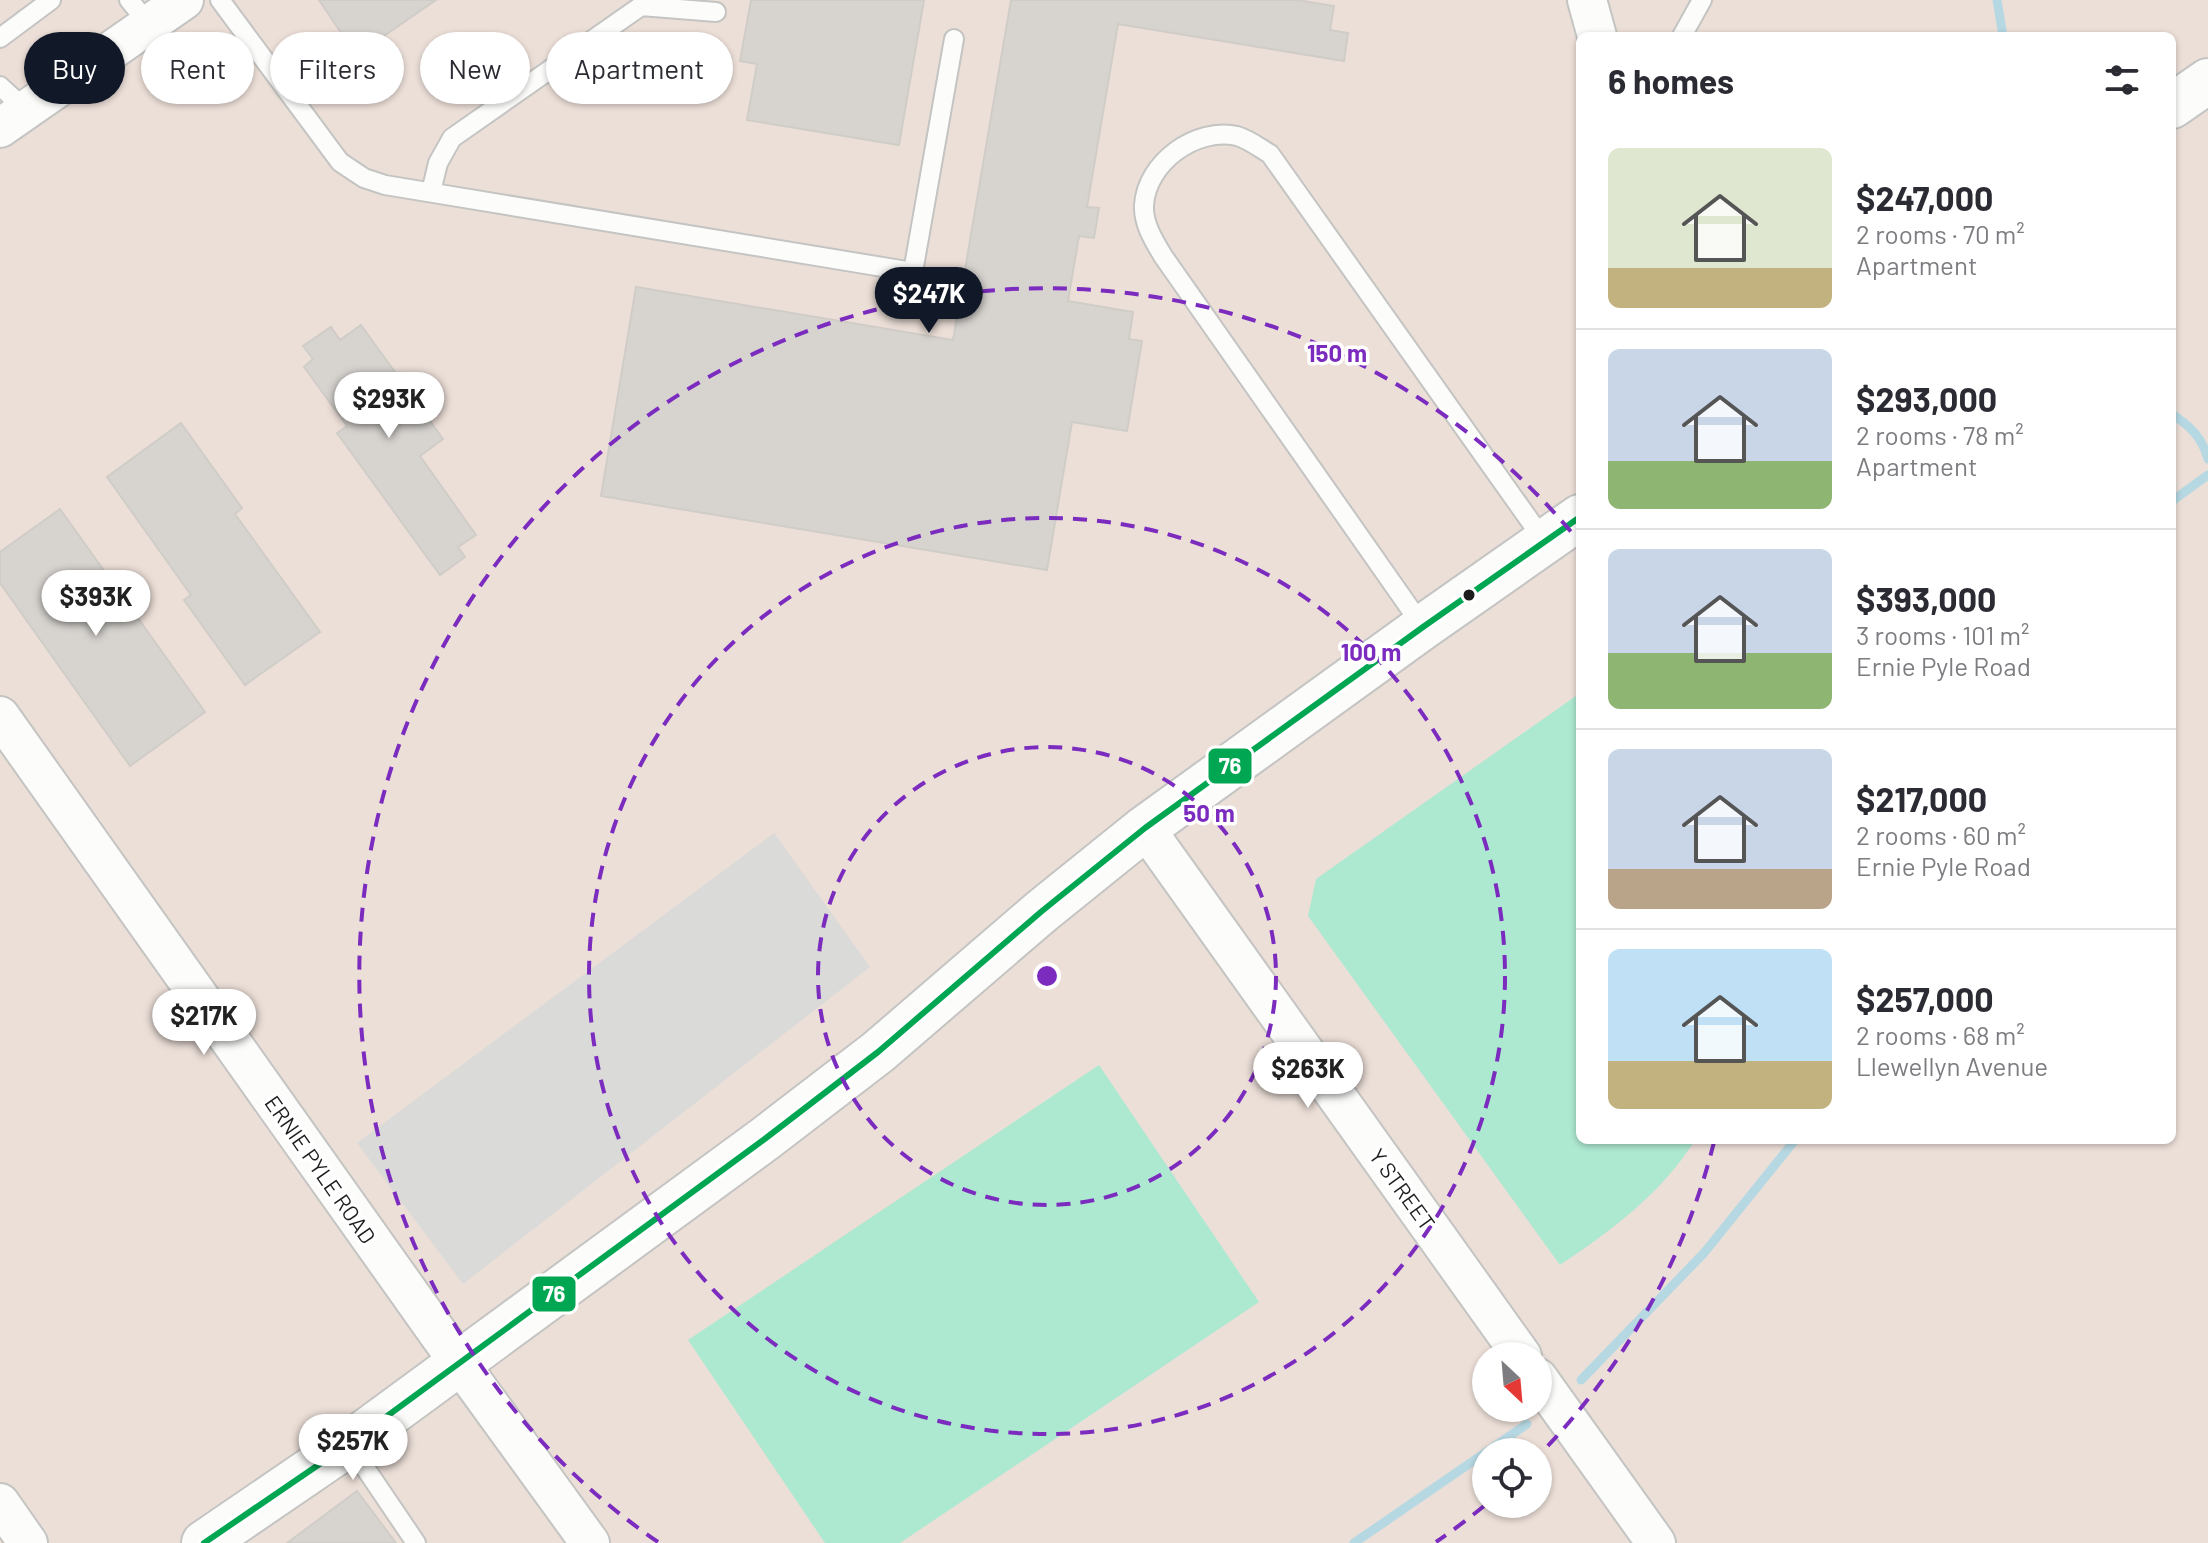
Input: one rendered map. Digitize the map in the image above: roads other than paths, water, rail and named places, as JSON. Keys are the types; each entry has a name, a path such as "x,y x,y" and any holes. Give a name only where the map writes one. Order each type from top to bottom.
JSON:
{"street":[{"path":"9,108 139,12 184,0"},
{"path":"1587,0 1596,32"},
{"path":"2176,103 2208,81"},
{"path":"204,1543 349,1444 458,1361 766,1138 878,1052 1042,911 1145,828 1576,520"},
{"name":"ERNIE PYLE ROAD","path":"0,716 590,1543"},
{"name":"Y STREET","path":"1145,828 1512,1342"},
{"path":"1552,1398 1656,1543"},
{"path":"0,1503 28,1543"}],"lane":[{"path":"0,38 51,0"},
{"path":"220,0 340,162 364,178 431,192 913,272 954,39"},
{"path":"1684,32 1702,0"},
{"path":"431,192 438,163 452,138 641,6 716,12"},
{"path":"1423,627 1149,232 1144,204 1154,172 1178,150 1205,136 1239,136 1270,154 1545,542"},
{"path":"349,1444 416,1543"}],"waterway":[{"path":"1997,0 2002,32"},
{"path":"2176,417 2194,433 2208,459"},
{"path":"2176,498 2208,475"},
{"path":"1581,1380 1704,1253 1792,1144"},
{"path":"1354,1543 1527,1424"}]}
